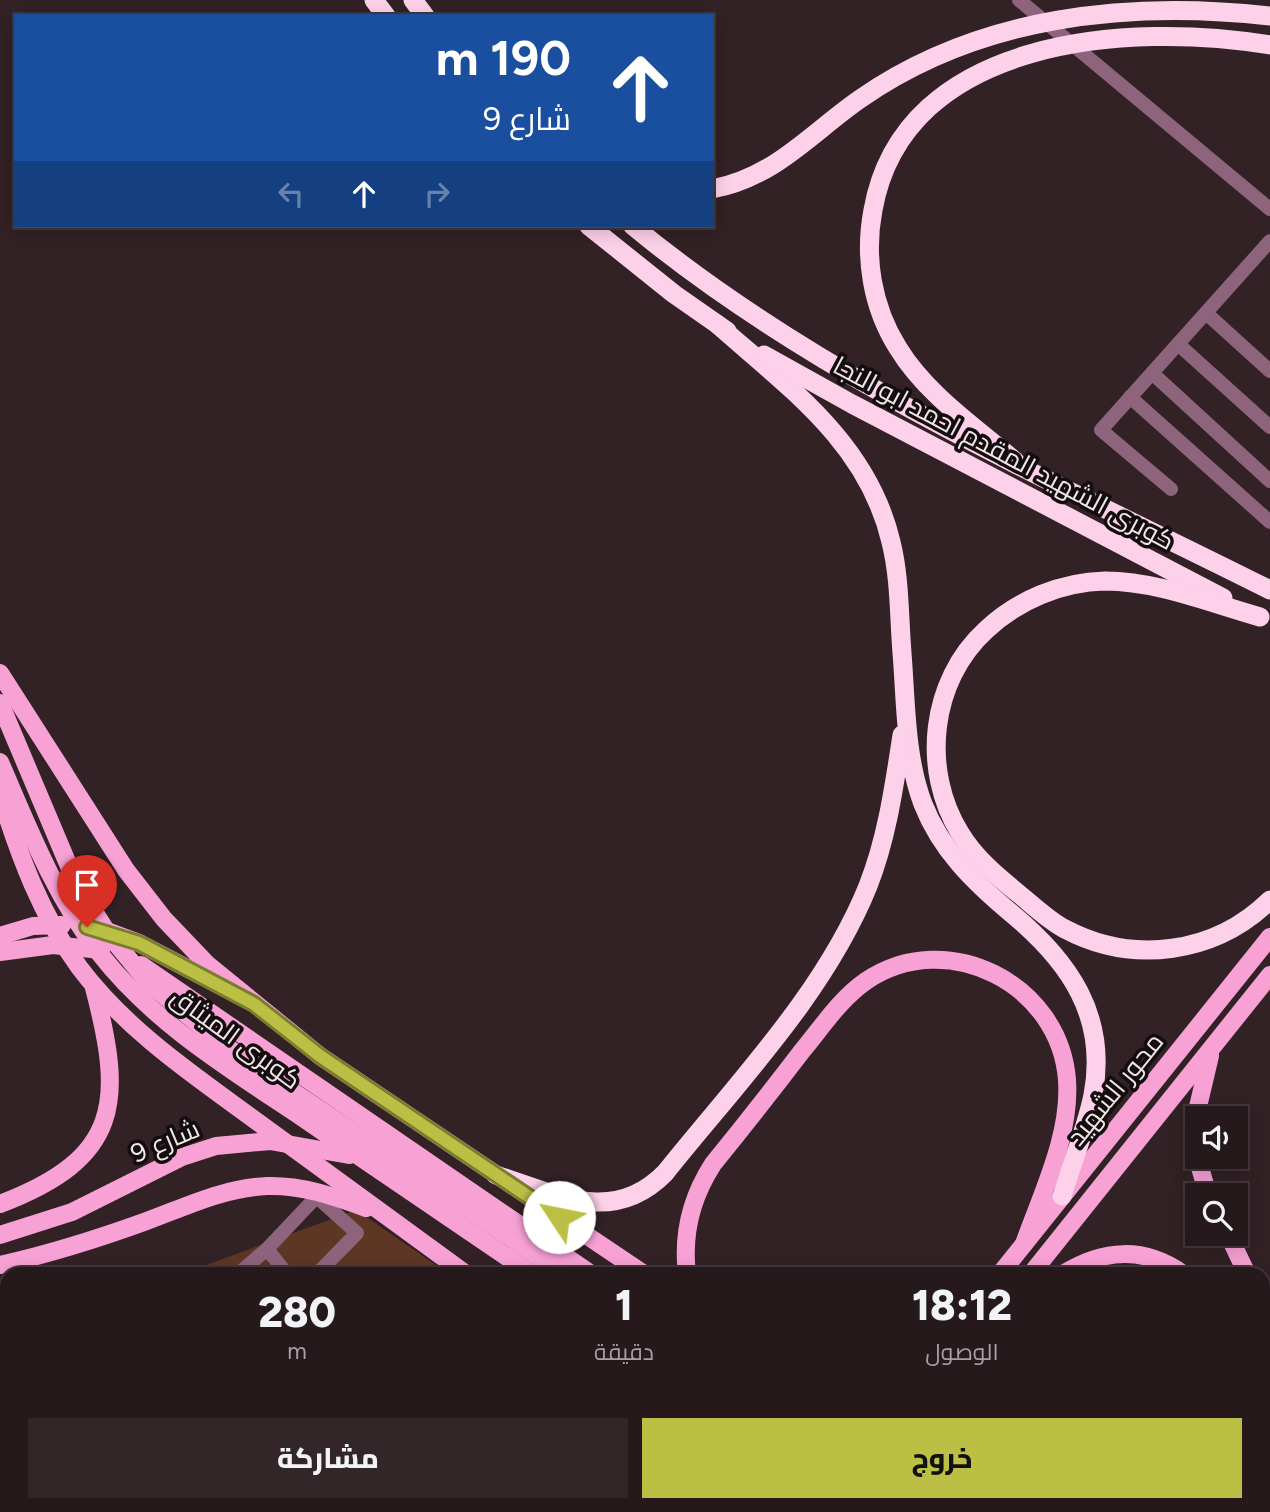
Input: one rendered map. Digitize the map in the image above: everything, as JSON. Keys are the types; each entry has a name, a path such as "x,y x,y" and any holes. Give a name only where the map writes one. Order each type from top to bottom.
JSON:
{"highway":[{"path":"714,189 741,182 774,166 849,106 900,73 955,46 1003,29 1073,12 1133,6 1193,6 1270,16"},
{"path":"1016,461 932,390 907,362 881,313 871,277 869,239 874,202 886,167 904,135 929,107 958,84 1009,61 1058,48 1118,38 1210,37 1270,45"},
{"path":"592,228 717,324 822,417 849,449 871,485 886,523 895,564 907,707 917,786 940,838 974,881 1051,948 1072,977 1087,1009 1094,1043 1094,1086 1062,1196"},
{"name":"كوبرى الشهيد المقدم احمد ابو النجا","path":"636,228 730,298 850,373 1270,590"},
{"name":"كوبرى الشهيد المقدم احمد ابو النجا","path":"717,324 829,391 1265,619"},
{"path":"1265,619 1139,584 1105,581 1070,585 1022,603 993,622 969,647 951,678 936,729 937,765 944,800 960,833 982,862 1048,918 1077,935 1108,946 1157,950 1190,945 1221,934 1249,918 1270,900"},
{"path":"496,1175 577,1200 599,1203 620,1201 640,1194 665,1173 804,999 846,933 869,885 885,834 907,707"}],"main road":[{"path":"0,673 144,895 185,942 254,1004 320,1056 634,1267"},
{"name":"كوبرى الميثاق","path":"0,702 76,883 128,959 170,1003 218,1041 554,1267"},
{"name":"كوبرى الميثاق","path":"0,762 55,886 84,932 136,995 199,1048 522,1267"},
{"path":"0,794 25,865 54,928 93,984 129,1024 176,1063 456,1267"},
{"path":"0,936 51,925 105,931 139,943 254,1004"},
{"name":"محور الشهيد","path":"1006,1267 1270,937"},
{"path":"0,952 38,945 68,945 118,956 149,970 581,1267"},
{"path":"687,1267 685,1240 691,1208 713,1164 844,1000 866,980 893,967 922,960 953,960 995,973 1032,999 1053,1030 1066,1066 1066,1111 1024,1244"},
{"name":"محور الشهيد","path":"1037,1267 1270,975"},
{"path":"0,1204 45,1186 70,1169 89,1147 103,1121 110,1093 110,1063 93,984"},
{"path":"1198,1106 1213,1046"},
{"name":"شارع 9","path":"0,1235 72,1212 165,1165 216,1146 252,1142 289,1143 360,1157"},
{"path":"0,1265 108,1235 235,1189 278,1186 319,1194 384,1215"},
{"path":"1234,1246 1244,1267"},
{"path":"1077,1267 1094,1258 1120,1253 1160,1260 1172,1267"}],"street":[{"path":"1019,0 1270,209"},
{"path":"1171,489 1101,430 1270,241"},
{"path":"1206,313 1270,371"},
{"path":"1178,344 1270,427"},
{"path":"1152,373 1270,481"},
{"path":"1130,397 1270,522"},
{"path":"246,1267 319,1194 356,1233 324,1267"},
{"path":"267,1248 282,1267"}],"shaded area":[{"path":"356,1210 439,1267 201,1267"}],"route":[{"path":"87,927 139,943 254,1004 320,1056 559,1217"}]}
